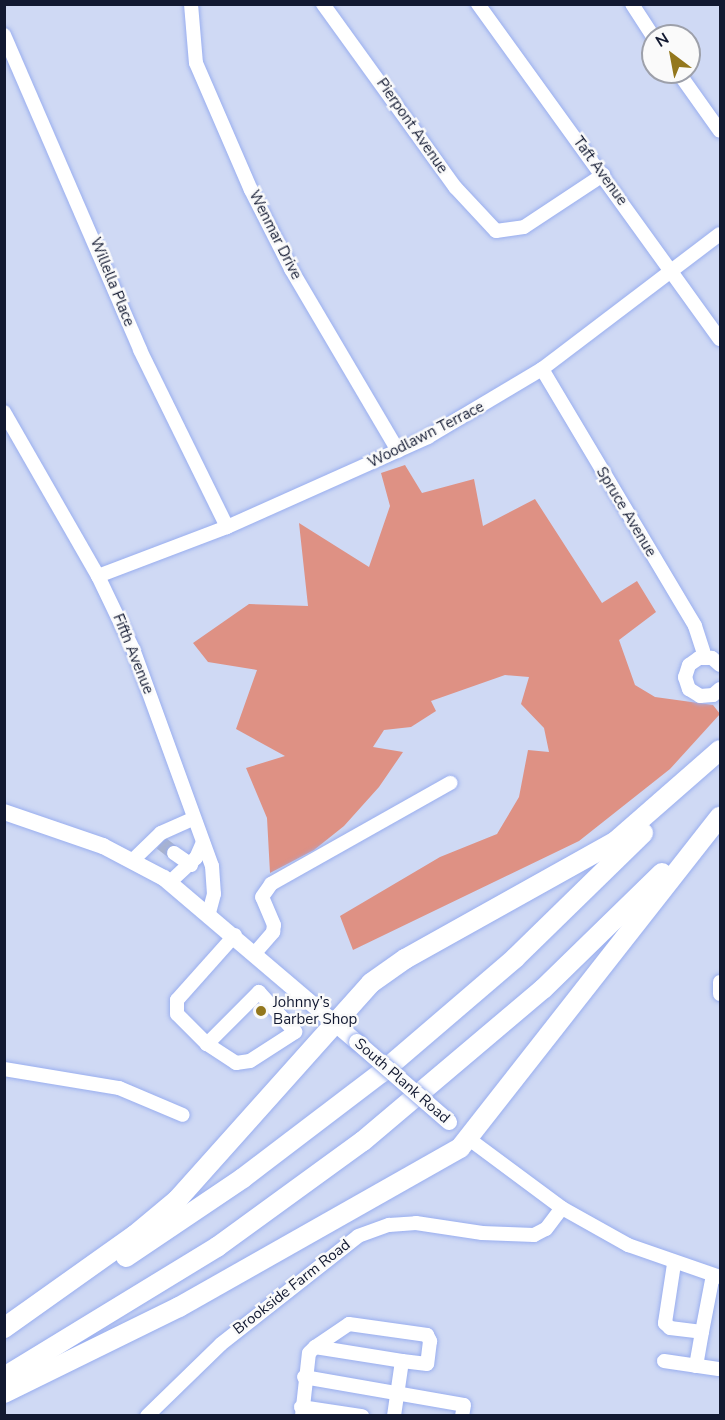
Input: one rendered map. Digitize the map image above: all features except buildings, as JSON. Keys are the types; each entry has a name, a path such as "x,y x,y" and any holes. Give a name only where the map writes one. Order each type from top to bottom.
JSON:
{"highway":[{"path":"4,1329 114,1251 177,1200 335,1023 356,996 388,970 616,841 720,750"},
{"path":"4,1329 194,1212 381,1073 560,916 720,750"},
{"path":"4,1377 217,1247 363,1141 543,988 720,812"},
{"path":"4,1393 220,1285 451,1155 469,1139 720,817"}],"main road":[{"name":"South Plank Road","path":"4,812 133,860 170,882 235,935 469,1139"}],"street":[{"name":"Wenmar Drive","path":"191,4 196,63 251,190 291,269 398,451"},
{"name":"Pierpont Avenue","path":"323,4 481,218 496,231 512,232 603,175"},
{"name":"Taft Avenue","path":"478,4 720,339"},
{"path":"632,4 645,24"},
{"name":"Willella Place","path":"4,35 140,350 227,527"},
{"path":"687,84 720,131"},
{"name":"Woodlawn Terrace","path":"98,576 227,527 398,451 496,399 542,369 720,234"},
{"name":"Spruce Avenue","path":"542,369 695,626 705,657"},
{"name":"Fifth Avenue","path":"4,412 98,576 134,649 203,842 214,880 209,913"},
{"path":"720,665 705,657 689,665 686,683 700,696 713,695 720,689"},
{"path":"255,953 273,932 274,925 262,897 271,884 450,783"},
{"path":"133,860 194,818"},
{"path":"170,882 191,865 203,842"},
{"path":"174,853 191,865"},
{"path":"207,1044 259,992 295,1032 250,1061 236,1062 207,1044 177,1014 177,1000 235,935"},
{"path":"720,982 720,994"},
{"path":"4,1070 119,1088 183,1115"},
{"name":"South Plank Road","path":"469,1139 562,1209 628,1245 674,1264 717,1276"},
{"name":"Brookside Farm Road","path":"147,1416 221,1344 358,1236 389,1225 416,1223 482,1233 534,1235 546,1229 562,1209"},
{"path":"674,1264 665,1323 675,1329 702,1332"},
{"path":"696,1366 702,1332 717,1276"},
{"path":"312,1350 427,1364 430,1341 427,1335 349,1324 312,1350 304,1377 302,1412 362,1416"},
{"path":"394,1416 402,1361"},
{"path":"664,1361 718,1369"},
{"path":"304,1377 399,1391 464,1405 462,1416"}],"shaded area":[{"path":"405,465 422,493 474,479 483,526 535,499 602,603 637,581 656,612 619,640 635,685 655,697 713,705 720,714 670,769 579,841 353,950 340,916 440,857 497,834 519,797 528,750 549,752 544,728 521,704 529,677 505,675 431,701 436,711 411,727 384,730 373,747 403,752 379,787 344,826 314,850 270,873 267,818 246,768 285,756 236,729 257,670 208,662 193,643 249,604 308,606 299,523 369,567 390,506 381,473"}],"tunnel":[{"path":"161,843 174,853"}],"place":[{"name":"Johnny’s Barber Shop","path":"261,1011"}]}
